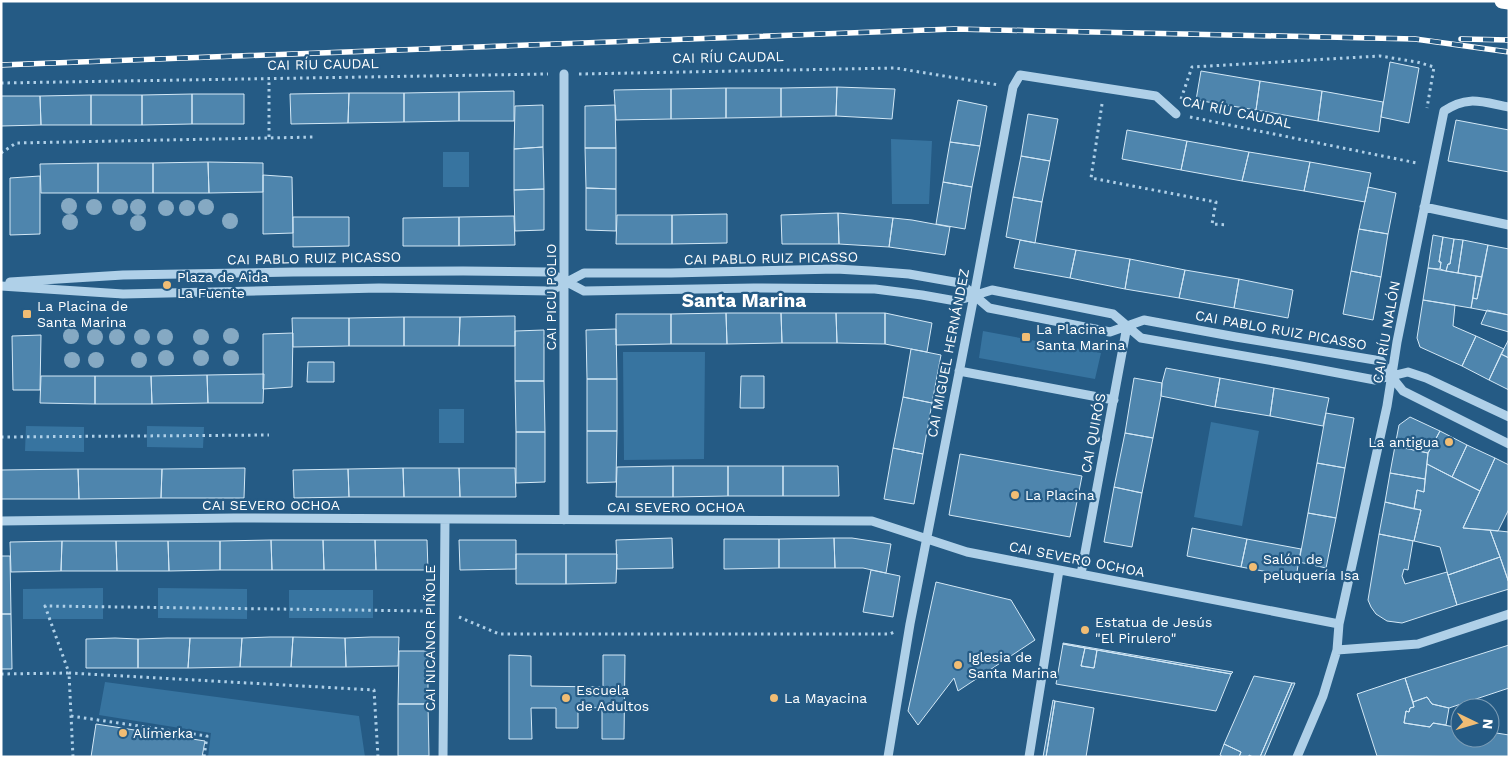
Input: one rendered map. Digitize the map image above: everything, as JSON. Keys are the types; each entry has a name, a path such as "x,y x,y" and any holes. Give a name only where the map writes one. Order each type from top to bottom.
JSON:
{"highway":[{"path":"1502,1 1509,2"}],"street":[{"name":"CAI PICU POLIO","path":"564,74 564,520"},
{"name":"CAI RÍU CAUDAL","path":"1013,87 1020,75 1156,96 1176,114"},
{"name":"CAI MIGUEL HERNÁNDEZ","path":"888,757 910,624 1013,87"},
{"name":"CAI RÍU NALÓN","path":"1297,757 1323,696 1337,650 1339,624 1387,406 1391,376 1444,111 1452,105 1471,100 1509,107"},
{"path":"1424,207 1509,225"},
{"name":"CAI PABLO RUIZ PICASSO","path":"1,284 123,275 367,271 548,272 565,282 584,291 754,288 875,289 922,295 956,302 974,296 992,290 1113,314 1127,326 1141,338 1285,362 1375,380 1391,376 1381,361 1144,320 1127,326 1110,332 990,308 974,296 960,283 909,274 844,270 584,273 565,282 550,291 373,288 123,294 1,284"},
{"name":"CAI QUIRÓS","path":"1081,574 1127,326"},
{"path":"959,371 1114,400"},
{"path":"1509,418 1426,378 1408,372 1391,376 1403,391 1509,444"},
{"name":"CAI SEVERO OCHOA","path":"1,521 234,518 872,521 967,552 1339,624"},
{"name":"CAI NICANOR PIÑOLE","path":"443,757 445,519"},
{"path":"1029,757 1059,570"},
{"path":"1337,650 1418,644 1509,614"}],"path":[{"path":"1176,114 1192,67 1380,56 1418,62 1434,67"},
{"name":"CAI RÍU CAUDAL","path":"1,83 895,68 1013,87"},
{"path":"268,137 269,79"},
{"path":"1104,88 1091,178 1216,202 1212,224 1228,225"},
{"name":"CAI RÍU CAUDAL","path":"1176,114 1432,166"},
{"path":"1,153 16,143 316,137"},
{"path":"1,437 269,435"},
{"path":"1,674 69,673 374,690 378,757"},
{"path":"69,673 73,757"},
{"path":"71,716 207,736 204,757"}],"shaded area":[{"path":"891,139 932,141 929,204 892,204"},
{"path":"443,152 469,152 469,187 443,187"},
{"path":"983,331 1101,353 1095,379 979,358"},
{"path":"623,352 705,352 704,459 624,460"},
{"path":"439,409 464,409 464,443 439,443"},
{"path":"1211,422 1259,431 1242,526 1194,517"},
{"path":"26,426 84,427 84,452 25,451"},
{"path":"147,426 204,427 203,448 147,447"},
{"path":"103,588 103,619 23,619 23,589"},
{"path":"158,588 247,589 247,619 158,618"},
{"path":"289,590 373,590 373,618 289,618"},
{"path":"105,682 359,716 365,757 208,757 211,733 99,715"}],"building":[{"path":"1390,62 1419,68 1409,123 1381,117"},
{"path":"1201,71 1260,81 1256,110 1196,100"},
{"path":"1260,81 1322,91 1318,121 1256,110"},
{"path":"837,87 836,116 781,117 781,88"},
{"path":"837,87 895,89 892,119 836,116"},
{"path":"726,88 726,118 671,119 671,89"},
{"path":"726,88 781,88 781,117 726,118"},
{"path":"671,89 671,119 616,120 614,90"},
{"path":"514,91 514,121 459,121 459,92"},
{"path":"1322,91 1383,102 1379,132 1318,121"},
{"path":"459,92 459,121 404,122 404,93"},
{"path":"349,93 404,93 404,122 348,123"},
{"path":"349,93 348,123 291,124 290,94"},
{"path":"192,94 192,124 142,125 142,95"},
{"path":"192,94 244,94 244,124 192,124"},
{"path":"91,95 91,125 41,125 40,96"},
{"path":"91,95 142,95 142,125 91,125"},
{"path":"1,96 40,96 41,125 1,126"},
{"path":"958,100 987,106 980,146 950,142"},
{"path":"543,105 543,147 514,149 515,106"},
{"path":"615,105 616,148 585,148 585,106"},
{"path":"1028,114 1058,119 1050,161 1021,156"},
{"path":"1456,120 1509,130 1509,172 1448,161"},
{"path":"1127,130 1187,141 1181,170 1122,159"},
{"path":"1187,141 1249,152 1242,181 1181,170"},
{"path":"950,142 980,146 972,187 943,182"},
{"path":"543,147 544,189 514,190 514,149"},
{"path":"585,148 616,148 616,189 586,188"},
{"path":"1249,152 1310,162 1304,191 1242,181"},
{"path":"1021,156 1050,161 1042,202 1013,197"},
{"path":"208,162 209,193 153,193 153,163"},
{"path":"208,162 263,163 263,192 209,193"},
{"path":"1310,162 1371,173 1365,202 1304,191"},
{"path":"98,163 153,163 153,193 98,193"},
{"path":"98,163 98,193 41,193 40,164"},
{"path":"263,175 292,177 293,233 263,234"},
{"path":"40,176 40,234 10,235 10,178"},
{"path":"943,182 972,187 965,229 936,224"},
{"path":"1368,187 1396,193 1388,234 1359,229"},
{"path":"586,188 616,189 616,231 586,230"},
{"path":"544,189 544,230 515,231 514,190"},
{"path":"1013,197 1042,202 1035,243 1006,237"},
{"path":"838,213 839,244 782,244 781,215"},
{"path":"838,213 893,218 889,247 839,244"},
{"path":"727,214 727,243 672,244 672,215"},
{"path":"617,215 672,215 672,244 616,244"},
{"path":"514,216 515,245 459,246 459,217"},
{"path":"293,217 349,217 349,246 293,247"},
{"path":"459,217 459,246 403,246 403,218"},
{"path":"893,218 950,227 945,255 889,247"},
{"path":"1359,229 1388,234 1381,277 1351,271"},
{"path":"1433,235 1443,237 1439,262 1441,262 1440,269 1428,268"},
{"path":"1443,237 1454,239 1450,264 1448,264 1446,271 1440,269 1441,262 1439,262"},
{"path":"1454,239 1463,240 1458,273 1446,271 1448,264 1450,264"},
{"path":"1020,240 1076,250 1070,278 1014,268"},
{"path":"1463,240 1488,245 1482,277 1458,273"},
{"path":"1488,245 1509,249 1509,315 1471,308 1473,298 1477,299"},
{"path":"1076,250 1130,259 1125,289 1070,278"},
{"path":"1130,259 1185,270 1179,298 1125,289"},
{"path":"1428,268 1476,276 1471,308 1423,300"},
{"path":"1185,270 1239,279 1234,308 1179,298"},
{"path":"1351,271 1381,277 1373,320 1343,314"},
{"path":"1476,276 1482,277 1477,299 1473,298"},
{"path":"1239,279 1293,290 1288,318 1234,308"},
{"path":"1423,300 1455,305 1453,326 1476,336 1462,366 1420,347 1417,338"},
{"path":"1487,310 1509,315 1509,332 1481,324"},
{"path":"726,313 781,313 782,343 727,344"},
{"path":"726,313 727,344 671,344 671,314"},
{"path":"781,313 836,313 837,343 782,343"},
{"path":"836,313 885,313 885,344 837,343"},
{"path":"885,313 932,323 927,352 885,344"},
{"path":"616,314 671,314 671,344 616,345"},
{"path":"515,316 515,346 459,346 460,317"},
{"path":"404,317 404,346 349,346 349,318"},
{"path":"404,317 460,317 459,346 404,346"},
{"path":"292,318 349,318 349,346 293,347"},
{"path":"616,329 617,379 587,379 586,330"},
{"path":"544,330 544,381 515,381 515,331"},
{"path":"293,333 292,387 263,389 263,334"},
{"path":"41,335 40,390 13,390 12,336"},
{"path":"1476,336 1504,349 1489,380 1462,366"},
{"path":"1509,339 1509,358 1501,354"},
{"path":"911,349 941,355 932,403 903,397"},
{"path":"1501,354 1509,358 1509,390 1489,380"},
{"path":"308,362 334,362 334,382 307,382"},
{"path":"1166,368 1220,378 1215,407 1161,396"},
{"path":"264,374 263,403 208,403 207,375"},
{"path":"207,375 208,403 152,404 151,376"},
{"path":"41,376 95,376 95,404 40,403"},
{"path":"95,376 151,376 152,404 95,404"},
{"path":"741,376 764,376 764,408 740,408"},
{"path":"1134,378 1162,383 1153,438 1125,433"},
{"path":"1220,378 1274,388 1270,416 1215,407"},
{"path":"587,379 617,379 617,431 587,431"},
{"path":"515,381 544,381 545,432 516,432"},
{"path":"1274,388 1329,398 1323,426 1270,416"},
{"path":"903,397 932,403 923,454 893,448"},
{"path":"1326,413 1354,418 1345,468 1317,463"},
{"path":"1410,417 1440,431 1428,453 1395,446 1399,425"},
{"path":"587,431 617,431 616,482 587,483"},
{"path":"1440,431 1467,445 1452,477 1427,464 1428,453"},
{"path":"516,432 545,432 545,482 516,483"},
{"path":"1125,433 1153,438 1142,493 1114,487"},
{"path":"1467,445 1495,458 1480,491 1452,477"},
{"path":"1395,446 1428,453 1425,479 1390,473"},
{"path":"893,448 923,454 914,504 884,499"},
{"name":"La Placina","path":"960,454 1082,476 1070,537 949,515"},
{"path":"1495,458 1509,465 1509,509 1498,531 1463,528"},
{"path":"1317,463 1345,468 1336,518 1308,513"},
{"path":"1427,464 1480,491 1463,528 1490,530 1500,557 1448,575 1440,547 1414,541 1421,510 1414,509 1417,490 1424,492"},
{"path":"673,466 728,466 728,496 673,497"},
{"path":"673,466 673,497 616,497 617,467"},
{"path":"728,466 783,466 783,496 728,496"},
{"path":"783,466 838,466 839,496 783,496"},
{"path":"245,468 244,498 161,498 162,469"},
{"path":"403,468 459,468 460,497 404,497"},
{"path":"403,468 404,497 349,497 348,469"},
{"path":"459,468 515,468 516,497 460,497"},
{"path":"78,469 162,469 161,498 79,499"},
{"path":"78,469 79,499 1,499 1,470"},
{"path":"348,469 349,497 294,498 293,470"},
{"path":"1390,473 1425,479 1424,492 1417,490 1414,509 1385,502"},
{"path":"1114,487 1142,493 1132,547 1104,542"},
{"path":"1385,502 1421,510 1414,541 1379,534"},
{"path":"1308,513 1336,518 1326,568 1299,562"},
{"path":"1192,528 1247,539 1241,567 1187,556"},
{"path":"1490,530 1509,532 1509,583 1500,557"},
{"path":"1379,534 1413,541 1408,570 1404,569 1402,576 1405,584 1447,572 1457,605 1402,623 1387,621 1376,614 1368,600"},
{"path":"672,538 673,568 617,569 616,540"},
{"path":"834,538 835,568 779,568 779,539"},
{"path":"834,538 852,538 891,544 886,573 863,568 835,568"},
{"path":"724,539 779,539 779,568 724,569"},
{"path":"1247,539 1301,549 1296,577 1241,567"},
{"path":"271,540 323,540 324,570 272,570"},
{"path":"271,540 272,570 220,570 220,541"},
{"path":"323,540 375,540 376,570 324,570"},
{"path":"375,540 427,540 428,570 376,570"},
{"path":"459,540 516,540 516,569 460,570"},
{"path":"62,541 116,541 117,571 61,571"},
{"path":"62,541 61,571 11,572 10,542"},
{"path":"116,541 168,541 169,571 117,571"},
{"path":"168,541 220,541 220,570 169,571"},
{"path":"516,554 566,554 566,584 516,584"},
{"path":"566,554 617,554 616,583 566,584"},
{"path":"1,556 10,556 11,614 1,614"},
{"path":"1500,557 1509,583 1509,589 1457,605 1448,575"},
{"path":"871,570 900,576 893,617 863,612"},
{"name":"Iglesia de Santa Marina","path":"936,582 1011,600 1035,640 958,691 954,678 918,725 908,711"},
{"path":"1,614 11,614 12,669 1,669"},
{"path":"293,637 291,667 240,667 242,638"},
{"path":"293,637 345,638 346,667 291,667"},
{"path":"399,637 398,666 346,667 345,638"},
{"path":"190,638 188,668 138,668 138,639"},
{"path":"190,638 242,638 240,667 188,668"},
{"path":"86,639 138,639 138,668 86,668"},
{"path":"1063,643 1233,672 1231,674"},
{"path":"1063,644 1085,648 1081,666 1094,668 1097,650 1231,674 1216,711 1056,684"},
{"path":"1509,645 1509,688 1479,698 1450,698 1449,708 1432,704 1427,697 1413,702 1405,678"},
{"path":"1085,648 1097,650 1094,668 1081,666"},
{"path":"399,651 428,651 428,704 398,704"},
{"path":"509,655 531,656 531,686 603,687 603,655 625,655 624,739 602,739 602,708 578,707 578,728 556,728 556,708 531,708 532,739 509,739"},
{"path":"1254,676 1292,683 1260,757 1249,755 1249,757 1239,757 1241,752 1224,744"},
{"path":"1405,678 1414,707 1410,708 1409,712 1406,711 1404,723 1430,727 1433,723 1450,726 1450,748 1500,748 1500,734 1509,735 1509,757 1377,756 1357,694"},
{"path":"1292,683 1295,683 1264,757 1260,757"},
{"path":"1427,697 1432,704 1449,708 1446,725 1433,723 1430,727 1404,723 1406,711 1409,712 1410,708 1414,707 1413,702"},
{"path":"1053,700 1055,701 1046,757 1043,757"},
{"path":"1055,701 1094,708 1086,757 1046,757"},
{"path":"398,704 428,704 429,756 398,756"},
{"name":"Alimerka","path":"96,724 205,741 202,757 91,757"},
{"path":"1224,744 1241,752 1239,757 1223,757 1220,755"},
{"path":"429,756 429,757 398,757"}],"railway":[{"path":"1,65 954,29 1415,39 1509,52"},
{"path":"1461,39 1509,40"}],"place":[{"name":"Plaza de Aida La Fuente","path":"167,285"},
{"name":"La Placina de Santa Marina","path":"27,314"},
{"name":"La Placina Santa Marina","path":"1026,337"},
{"name":"La antigua","path":"1449,442"},
{"name":"La Placina","path":"1015,495"},
{"name":"Salón de peluquería Isa","path":"1253,567"},
{"name":"Estatua de Jesús \"El Pirulero\"","path":"1085,630"},
{"name":"Iglesia de Santa Marina","path":"958,665"},
{"name":"Escuela de Adultos","path":"566,698"},
{"name":"La Mayacina","path":"774,698"},
{"name":"Alimerka","path":"123,733"}],"district":[{"name":"Santa Marina","path":"744,300"}]}
